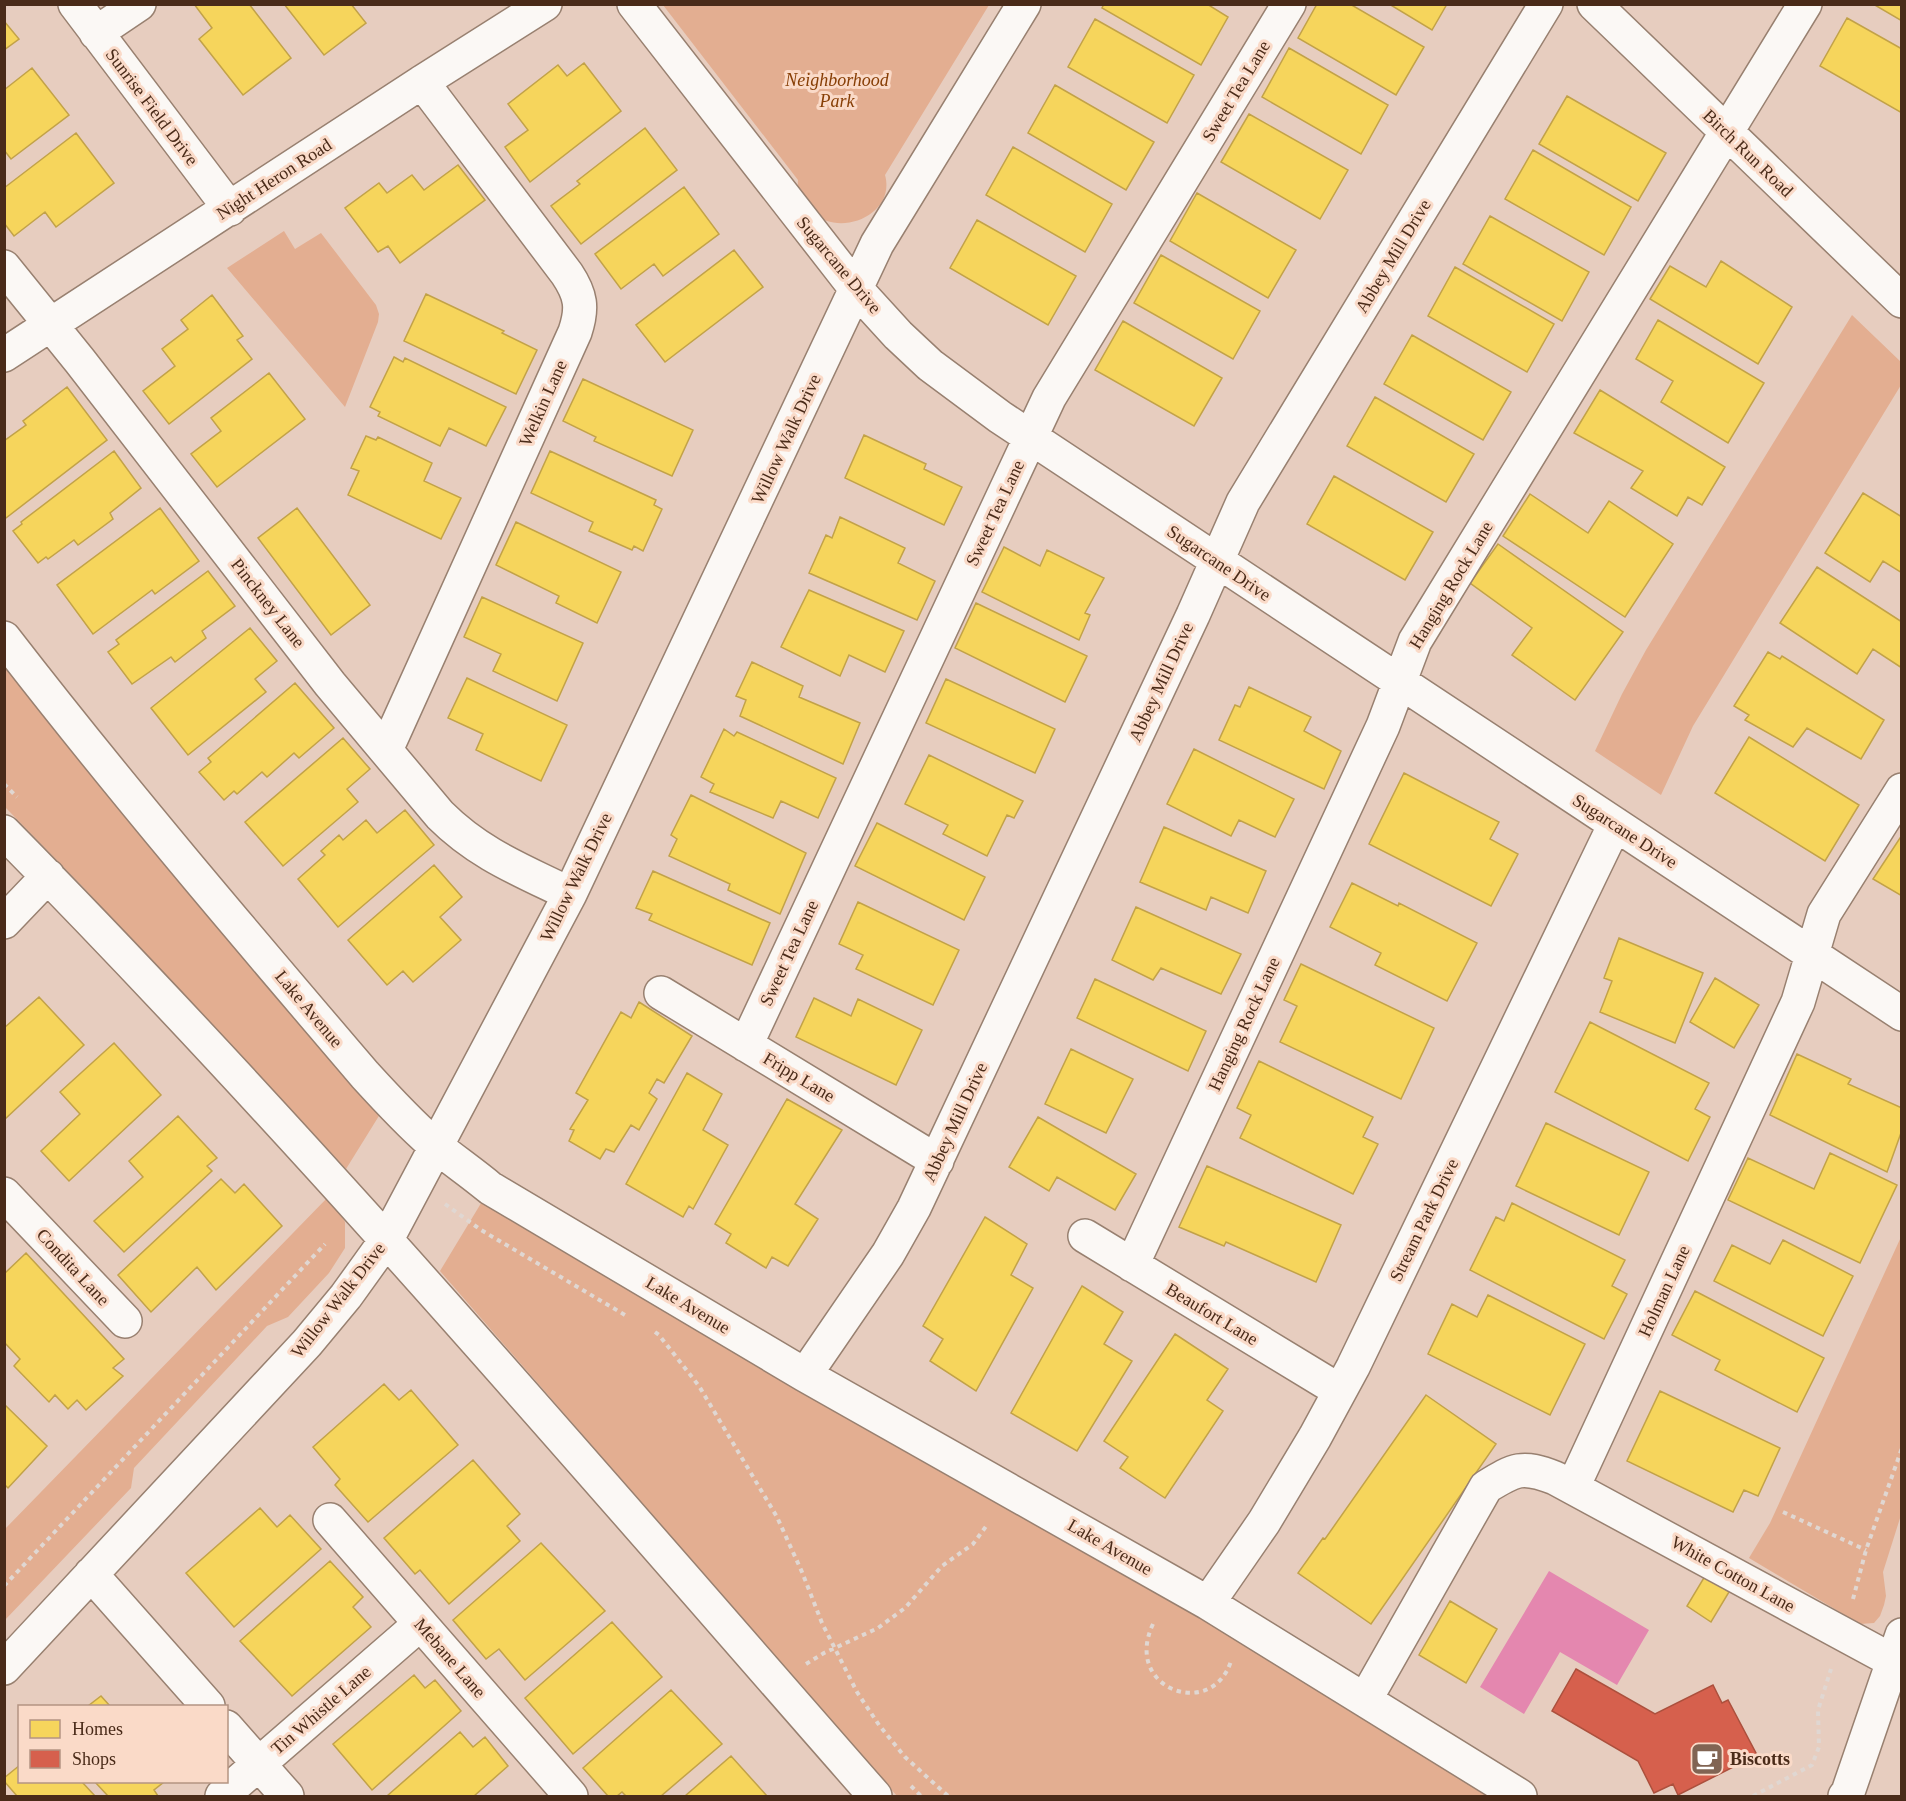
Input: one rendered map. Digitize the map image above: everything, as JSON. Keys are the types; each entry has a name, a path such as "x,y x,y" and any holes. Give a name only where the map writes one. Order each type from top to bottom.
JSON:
{"street":[{"name":"Sunrise Field Drive","path":"75,4 230,209"},
{"path":"96,33 138,4"},
{"name":"Night Heron Road","path":"4,355 545,4"},
{"name":"Sugarcane Drive","path":"634,4 856,289 898,335 964,392 1030,438 1902,1014"},
{"name":"Willow Walk Drive","path":"4,1668 307,1343 346,1296 387,1239 570,894 877,244 1024,4"},
{"name":"Sweet Tea Lane","path":"746,1045 1049,398 1289,4"},
{"name":"Abbey Mill Drive","path":"805,1375 888,1254 937,1161 1244,502 1546,4"},
{"name":"Birch Run Road","path":"1593,4 1902,302"},
{"name":"Hanging Rock Lane","path":"1132,1265 1383,726 1415,641 1805,4"},
{"name":"Welkin Lane","path":"386,750 580,318 578,295 567,274 422,82"},
{"name":"Pinckney Lane","path":"4,267 330,684 440,815 471,843 488,854 570,894"},
{"name":"Lake Avenue","path":"4,638 194,874 365,1075 436,1146 490,1188 805,1375 1208,1603 1520,1797"},
{"name":"Holman Lane","path":"1573,1488 1798,1002 1824,914 1902,790"},
{"name":"Stream Park Drive","path":"1208,1603 1264,1522 1340,1390 1615,824"},
{"path":"4,832 219,1056 387,1239 875,1797"},
{"path":"4,922 48,876"},
{"name":"Fripp Lane","path":"661,993 937,1161"},
{"name":"Condita Lane","path":"10,1212 124,1321"},
{"name":"Beaufort Lane","path":"1085,1236 1340,1390"},
{"path":"1365,1700 1486,1487 1511,1472 1534,1470 1573,1488"},
{"name":"White Cotton Lane","path":"1573,1488 1897,1648"},
{"name":"Mebane Lane","path":"330,1520 571,1797"},
{"path":"91,1574 206,1705"},
{"name":"Tin Whistle Lane","path":"222,1797 420,1624"},
{"path":"1848,1796 1897,1648"},
{"path":"228,1729 287,1797"}],"path":[{"path":"4,1586 325,1244"},
{"path":"659,1335 699,1386 777,1517 834,1648 857,1692 879,1725 905,1757 948,1797"},
{"path":"1783,1512 1866,1550"},
{"path":"805,1665 834,1648 878,1628 905,1608 942,1566 974,1544 987,1525"},
{"path":"1153,1624 1147,1637 1145,1651 1149,1665 1162,1682 1181,1692 1202,1691 1220,1680 1228,1669 1234,1652"},
{"path":"1753,1797 1812,1765"}],"green space":[{"name":"Neighborhood Park","path":"663,5 989,5 885,175 886,189 882,201 864,218 838,223 825,220 812,212 799,191 798,180"},
{"path":"284,231 295,249 321,233 376,305 379,314 378,322 345,407 227,268"},
{"path":"1852,315 1901,362 1901,385 1693,726 1661,795 1595,751 1646,650"},
{"path":"4,655 382,1111 346,1169 83,887 5,807"},
{"path":"486,1195 1503,1796 897,1796 440,1271"},
{"path":"329,1196 345,1222 345,1248 329,1273 288,1317 267,1326 134,1468 131,1488 5,1620 5,1529"},
{"path":"1901,1237 1901,1515 1883,1572 1886,1596 1880,1616 1874,1623 1860,1624 1749,1558 1770,1523"}],"shaded area":[{"path":"1549,1571 1649,1630 1617,1685 1560,1652 1524,1714 1480,1687"}],"building: Homes":[{"path":"194,4 249,4 291,58 243,95 199,39 212,28"},
{"path":"284,4 351,4 366,23 324,55"},
{"path":"1104,4 1207,4 1228,17 1201,65 1102,8"},
{"path":"1317,4 1350,4 1424,47 1396,95 1298,38"},
{"path":"1389,4 1447,4 1432,30"},
{"path":"1873,4 1902,4 1902,21"},
{"path":"1847,18 1902,49 1902,113 1820,66"},
{"path":"1095,19 1194,75 1167,123 1068,67"},
{"path":"4,21 19,39 4,50"},
{"path":"1289,48 1388,105 1361,154 1262,97"},
{"path":"584,63 621,111 530,182 505,147 528,130 508,104 558,65 567,76"},
{"path":"32,68 69,115 11,159 4,150 4,90"},
{"path":"1055,85 1154,142 1126,190 1028,133"},
{"path":"1567,96 1666,153 1638,201 1539,144"},
{"path":"1249,114 1348,170 1320,219 1221,162"},
{"path":"645,128 677,170 581,244 551,206 580,184 577,181"},
{"path":"76,133 114,183 56,227 45,212 14,236 4,223 4,188"},
{"path":"1013,147 1112,204 1085,252 986,195"},
{"path":"1533,150 1631,207 1604,255 1505,199"},
{"path":"458,165 485,200 400,263 388,246 378,252 345,208 379,183 387,193 412,175 424,190"},
{"path":"684,187 719,234 663,276 654,264 621,289 595,254"},
{"path":"1197,193 1296,250 1268,298 1170,241"},
{"path":"1490,216 1589,272 1562,321 1463,264"},
{"path":"977,220 1076,276 1048,325 950,268"},
{"path":"734,250 763,287 665,362 636,325"},
{"path":"1161,255 1260,311 1233,359 1134,303"},
{"path":"1721,261 1792,307 1758,364 1650,299 1670,266 1706,287"},
{"path":"1455,267 1554,324 1527,372 1428,316"},
{"path":"426,294 504,331 502,333 537,350 516,394 404,341"},
{"path":"212,295 243,336 237,340 252,359 169,424 143,391 175,366 162,349 188,329 181,320"},
{"path":"1658,320 1764,383 1728,443 1661,402 1673,381 1636,359"},
{"path":"1123,321 1222,378 1194,426 1095,370"},
{"path":"1412,335 1511,392 1483,440 1384,384"},
{"path":"394,357 403,362 405,358 506,407 486,446 449,428 440,446 378,416 380,412 370,407"},
{"path":"269,373 305,419 217,487 191,454 221,431 211,418"},
{"path":"583,379 693,430 672,476 594,441 596,437 563,421"},
{"path":"67,387 107,440 6,518 4,515 4,441 26,425 23,421"},
{"path":"1600,390 1725,467 1702,505 1688,497 1677,516 1631,488 1643,471 1574,433"},
{"path":"1375,397 1474,454 1446,502 1347,446"},
{"path":"864,435 926,464 924,469 962,487 944,525 845,478"},
{"path":"366,436 376,440 378,437 432,463 424,481 461,498 441,539 348,495 359,471 351,468"},
{"path":"114,451 141,488 110,513 113,519 78,545 74,540 48,559 46,557 38,563 13,531 22,524 21,522"},
{"path":"550,451 656,500 654,505 662,509 643,551 634,546 632,550 589,531 593,522 531,493"},
{"path":"1334,476 1433,532 1405,580 1307,524"},
{"path":"1863,493 1902,517 1902,573 1883,561 1870,582 1825,553"},
{"path":"1530,494 1588,533 1609,501 1673,544 1625,617 1503,536"},
{"path":"160,508 199,561 155,594 152,590 93,634 57,585"},
{"path":"297,508 370,605 331,635 258,538"},
{"path":"840,517 905,548 898,563 935,581 917,620 809,573 826,535 832,538"},
{"path":"516,522 621,572 597,623 556,603 559,596 496,565"},
{"path":"1498,544 1623,632 1575,700 1512,655 1532,628 1470,583"},
{"path":"1004,547 1040,566 1047,550 1104,578 1085,613 1090,615 1079,640 982,592"},
{"path":"1817,567 1902,622 1902,668 1873,649 1857,674 1780,623"},
{"path":"208,571 235,606 202,631 206,638 175,662 171,657 132,684 108,652 119,644 116,640"},
{"path":"809,590 904,631 885,672 849,655 840,676 781,647"},
{"path":"482,597 583,643 557,701 493,671 501,654 464,637"},
{"path":"976,603 1087,656 1065,702 955,648"},
{"path":"250,628 277,661 255,679 266,692 188,755 151,708"},
{"path":"1768,652 1780,659 1782,656 1884,720 1861,759 1807,728 1793,747 1745,720 1749,715 1734,706"},
{"path":"752,662 803,686 799,697 860,723 843,764 740,716 746,700 736,696"},
{"path":"467,678 567,725 541,781 476,750 483,734 448,718"},
{"path":"946,679 1055,729 1035,773 926,723"},
{"path":"295,683 334,728 299,758 294,753 267,777 262,772 237,794 234,791 224,800 199,772 211,762 208,758"},
{"path":"1249,687 1311,717 1304,731 1341,751 1324,789 1219,740 1235,705 1240,707"},
{"path":"724,729 734,736 737,732 836,778 818,818 781,801 773,818 710,792 714,784 701,777"},
{"path":"1749,737 1859,805 1825,861 1715,793"},
{"path":"343,738 370,769 347,789 358,802 283,866 245,822"},
{"path":"1194,749 1294,799 1275,837 1239,820 1231,836 1167,804"},
{"path":"929,755 1023,801 1014,818 1007,815 987,856 943,834 948,825 905,804"},
{"path":"1404,773 1499,822 1490,839 1518,854 1491,906 1369,844"},
{"path":"691,795 806,853 780,914 728,890 730,884 669,856 677,839 671,835"},
{"path":"405,810 434,845 338,927 298,879 325,855 321,851 339,835 343,840 366,820 377,833"},
{"path":"877,823 985,877 964,920 855,866"},
{"path":"1164,827 1266,871 1248,913 1211,897 1206,910 1140,882"},
{"path":"1902,835 1902,896 1873,879"},
{"path":"434,865 462,897 440,917 461,940 413,982 403,971 387,985 348,940"},
{"path":"653,871 770,923 752,965 649,920 652,914 636,908"},
{"path":"1352,883 1398,906 1399,903 1477,943 1447,1001 1375,965 1381,953 1330,927"},
{"path":"858,902 959,950 933,1005 856,969 863,955 839,944"},
{"path":"1136,907 1241,954 1221,994 1161,968 1153,980 1112,960"},
{"path":"1619,938 1703,973 1675,1043 1600,1012 1612,981 1604,978"},
{"path":"1301,964 1434,1028 1401,1099 1280,1042 1297,1006 1284,1000"},
{"path":"1715,978 1759,1005 1734,1048 1690,1022"},
{"path":"1095,979 1206,1031 1188,1071 1077,1018"},
{"path":"39,997 84,1045 4,1120 4,1028"},
{"path":"814,998 851,1016 858,999 922,1030 896,1085 796,1037"},
{"path":"639,1002 692,1036 664,1083 657,1079 649,1093 657,1099 639,1130 631,1125 614,1152 606,1149 600,1159 569,1141 574,1130 570,1129 588,1100 576,1093 621,1012 631,1018"},
{"path":"1590,1022 1709,1083 1695,1109 1710,1117 1688,1161 1555,1092"},
{"path":"114,1043 161,1095 69,1181 41,1151 80,1114 60,1092"},
{"path":"1071,1049 1133,1079 1106,1133 1045,1104"},
{"path":"1797,1054 1851,1079 1848,1084 1902,1108 1902,1130 1887,1172 1770,1115"},
{"path":"1259,1061 1373,1117 1363,1137 1378,1144 1353,1194 1240,1138 1251,1115 1237,1108"},
{"path":"687,1073 722,1094 703,1130 728,1145 693,1209 689,1206 683,1217 626,1184"},
{"path":"787,1099 842,1130 795,1204 818,1219 788,1266 772,1257 766,1268 726,1243 731,1234 715,1224"},
{"path":"178,1116 217,1158 207,1166 212,1171 124,1252 94,1221 143,1177 129,1161"},
{"path":"1038,1117 1136,1174 1115,1210 1057,1177 1049,1191 1009,1167"},
{"path":"1546,1123 1649,1172 1619,1235 1516,1186"},
{"path":"1830,1153 1897,1185 1860,1263 1728,1200 1748,1158 1814,1189"},
{"path":"1207,1166 1341,1225 1316,1282 1226,1242 1224,1246 1179,1227"},
{"path":"221,1179 235,1193 244,1184 282,1226 216,1290 197,1267 151,1312 118,1275"},
{"path":"1512,1203 1625,1260 1612,1286 1627,1294 1604,1339 1470,1270 1496,1217 1504,1221"},
{"path":"985,1217 1027,1244 1011,1275 1033,1288 976,1391 930,1361 943,1339 923,1326"},
{"path":"1783,1240 1853,1276 1823,1336 1714,1281 1732,1245 1770,1264"},
{"path":"26,1253 124,1359 113,1368 123,1376 86,1410 77,1400 68,1409 55,1395 49,1402 14,1366 20,1359 4,1342 4,1274"},
{"path":"1082,1286 1123,1312 1104,1344 1132,1361 1077,1451 1011,1413"},
{"path":"1695,1291 1824,1358 1797,1412 1715,1370 1720,1360 1672,1335"},
{"path":"1488,1295 1585,1344 1550,1415 1428,1354 1452,1304 1477,1317"},
{"path":"1175,1334 1228,1369 1207,1400 1223,1411 1165,1498 1120,1468 1128,1457 1104,1441"},
{"path":"384,1384 399,1400 411,1390 458,1445 368,1522 335,1485 340,1479 313,1447"},
{"path":"1660,1391 1780,1448 1758,1496 1744,1490 1733,1512 1627,1461"},
{"path":"1426,1395 1496,1444 1371,1624 1298,1573 1323,1538 1325,1539"},
{"path":"4,1404 47,1446 8,1488 4,1484"},
{"path":"473,1460 520,1514 507,1526 520,1541 449,1604 420,1570 415,1574 384,1538"},
{"path":"260,1508 277,1527 290,1515 321,1549 234,1627 186,1573"},
{"path":"541,1543 605,1611 525,1680 499,1649 486,1659 453,1620"},
{"path":"330,1561 363,1597 353,1607 371,1627 292,1696 240,1641"},
{"path":"1705,1576 1729,1592 1711,1622 1687,1606"},
{"path":"1450,1601 1497,1629 1466,1683 1419,1655"},
{"path":"612,1622 662,1677 573,1754 525,1698"},
{"path":"414,1675 425,1688 435,1680 461,1711 372,1790 333,1744"},
{"path":"671,1690 722,1744 661,1796 626,1796 622,1792 617,1796 608,1796 583,1768"},
{"path":"101,1696 109,1705 89,1705"},
{"path":"460,1732 473,1747 485,1737 508,1766 474,1796 387,1796"},
{"path":"731,1756 767,1796 685,1796"},
{"path":"18,1767 18,1783 83,1783 95,1796 17,1796 4,1778"},
{"path":"96,1783 163,1783 154,1790 158,1796 108,1796"}],"building: Shops":[{"path":"1576,1669 1655,1714 1713,1685 1722,1703 1728,1700 1757,1755 1678,1795 1673,1784 1654,1793 1638,1761 1552,1711"}],"place":[{"name":"Biscotts","path":"1707,1759"}]}
